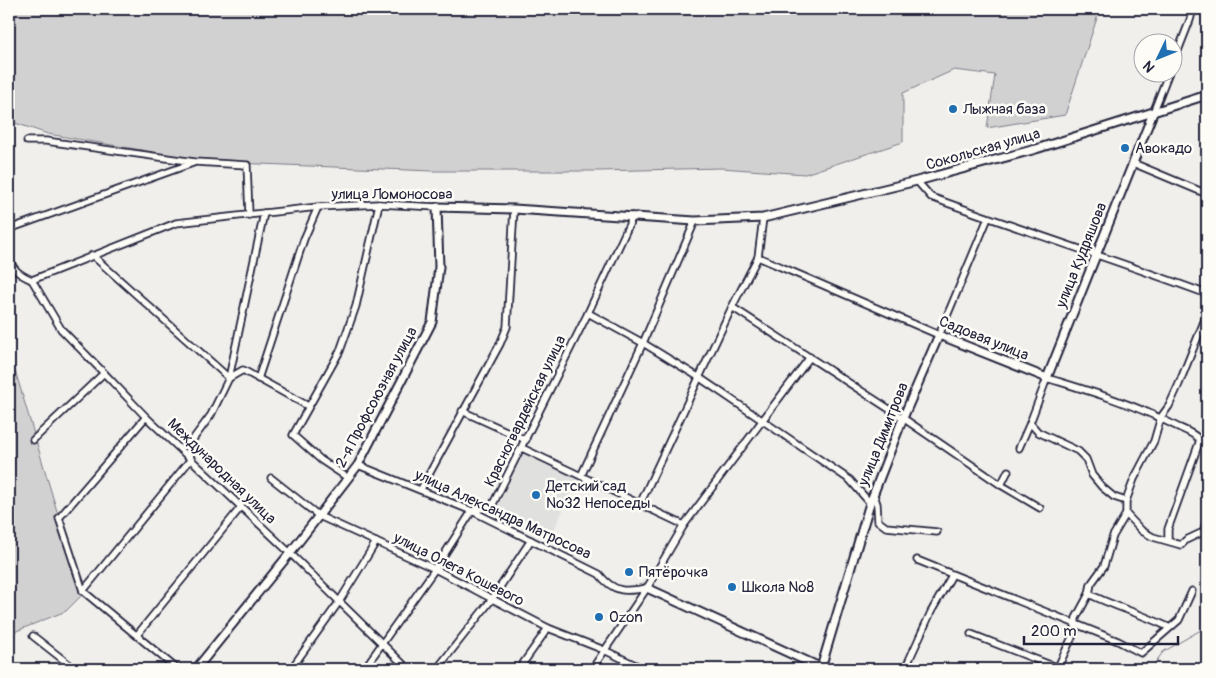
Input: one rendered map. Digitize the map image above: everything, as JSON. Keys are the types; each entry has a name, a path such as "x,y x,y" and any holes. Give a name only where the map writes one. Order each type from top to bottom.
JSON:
{"street":[{"path":"1184,35 1193,9"},
{"name":"улица Кудряшова","path":"1018,448 1030,423 1165,82"},
{"name":"Сокольская улица","path":"763,218 917,181 1036,148 1207,95"},
{"path":"27,141 46,141 195,162 247,165 249,215"},
{"path":"9,229 195,162"},
{"path":"1133,163 1207,194"},
{"path":"917,181 931,197 1207,294"},
{"path":"348,478 321,460 293,435 340,351 356,306 379,204"},
{"name":"улица Ломоносова","path":"32,280 176,223 318,207 379,204 514,209 695,221 763,218"},
{"path":"258,378 304,239 318,207"},
{"name":"2-я Профсоюзная улица","path":"197,669 358,465 432,322 440,267 437,207"},
{"path":"421,490 462,411 500,344 507,327 514,209"},
{"path":"83,591 191,459 188,446 211,415 229,378 264,213"},
{"name":"Красногвардейская улица","path":"472,511 492,506 588,313 633,216"},
{"path":"640,504 758,257 763,218"},
{"name":"улица Димитрова","path":"823,668 870,503 903,418 988,218"},
{"path":"581,476 643,343 695,221"},
{"path":"92,255 229,378"},
{"path":"9,256 10,261 20,275 32,280"},
{"name":"Садовая улица","path":"758,257 939,335 1047,378 1113,398 1161,417 1169,423 1196,435 1200,440"},
{"name":"Международная улица","path":"32,280 61,329 104,374 146,417 290,553 408,669"},
{"path":"732,308 903,418 1001,485 1040,508"},
{"path":"588,313 643,343 700,378 850,480 870,503"},
{"path":"972,634 1057,669 1075,631 1076,618 1089,594 1091,584 1104,566 1113,536 1126,514 1126,501 1134,479 1154,441 1161,417 1176,391 1207,314"},
{"path":"592,669 647,588 684,525 810,357"},
{"path":"229,378 243,370 308,406"},
{"path":"34,440 104,374"},
{"path":"462,411 526,440"},
{"path":"146,417 59,518 83,591 177,669"},
{"path":"1030,423 1038,432 1078,451 1086,459 1092,475 1102,487 1114,497 1126,501"},
{"path":"1168,540 1168,529 1200,440 1207,440"},
{"path":"522,448 684,525"},
{"name":"улица Александра Матросова","path":"358,465 472,511 599,574 606,584 626,592 647,588"},
{"path":"1001,485 1008,471"},
{"name":"улица Олега Кошевого","path":"271,478 319,516 435,569 548,628 604,650 644,669"},
{"path":"874,494 877,504 878,521 886,527 936,532"},
{"path":"137,635 242,507"},
{"path":"364,669 435,569 472,511"},
{"path":"1126,514 1142,531 1153,537 1181,545 1186,540 1203,532 1207,520"},
{"path":"437,669 492,599 531,540"},
{"path":"291,669 339,602 376,542"},
{"path":"917,560 1118,641 1142,653 1168,627 1179,620 1192,591"},
{"path":"905,669 931,612 952,575"},
{"path":"647,588 823,668"},
{"path":"1089,594 1111,605 1155,620 1168,627"},
{"path":"519,669 548,628"},
{"path":"34,636 75,669"},
{"path":"808,669 814,664"}],"shaded area":[{"path":"9,9 1100,9 1065,115 987,128 995,75 954,70 903,93 903,142 805,174 721,168 599,171 432,171 211,162 48,134 9,121"},
{"path":"9,350 82,595 66,611 9,634"},
{"name":"Детский сад №32 Непоседы","path":"524,452 578,478 550,538 495,512"}],"waterway":[{"path":"1153,669 1152,667 1163,652 1199,631 1207,630"}],"place":[{"name":"Лыжная база","path":"953,109"},
{"name":"Авокадо","path":"1125,148"},
{"name":"Детский сад №32 Непоседы","path":"536,495"},
{"name":"Пятёрочка","path":"629,572"},
{"name":"Школа №8","path":"732,587"},
{"name":"Ozon","path":"599,617"}]}
